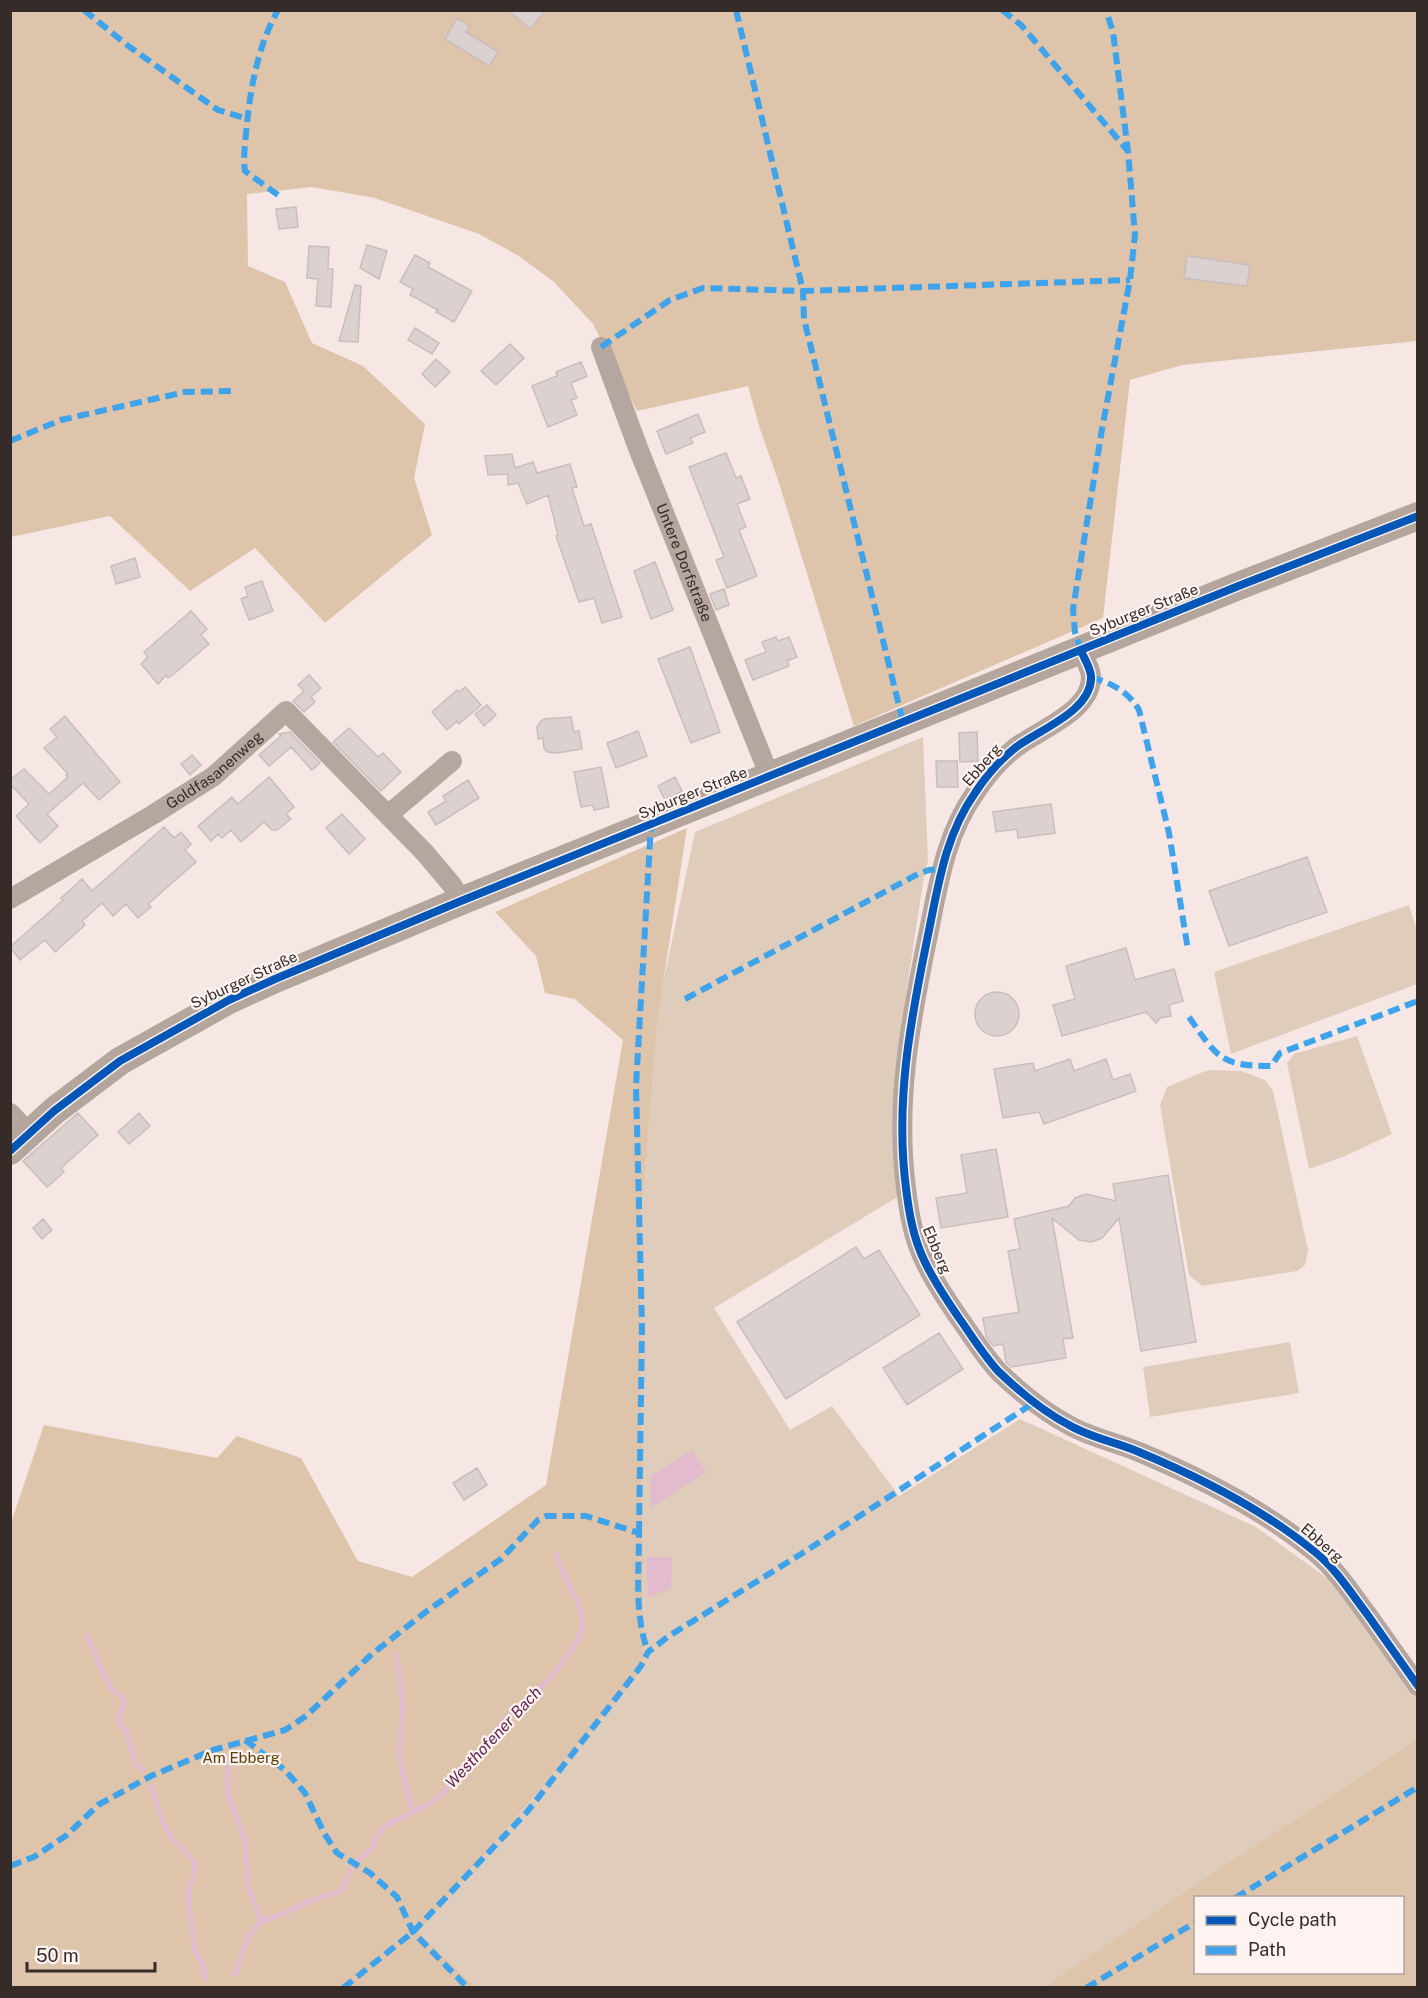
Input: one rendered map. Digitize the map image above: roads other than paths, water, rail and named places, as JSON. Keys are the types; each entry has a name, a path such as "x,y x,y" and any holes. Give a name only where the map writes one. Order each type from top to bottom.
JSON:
{"street":[{"name":"Untere Dorfstraße","path":"602,348 638,448 770,777"},
{"name":"Syburger Straße","path":"17,1132 120,1061 190,1021 275,979 461,901 1326,550 1418,516"},
{"name":"Ebberg","path":"1081,651 1091,677 1089,688 1072,712 1016,747 997,764 956,826 941,869 911,1020 904,1070 902,1161 914,1237 945,1298 999,1371 1035,1402 1070,1426 1137,1451 1208,1485 1263,1516 1316,1553 1346,1586 1418,1686"},
{"name":"Goldfasanenweg","path":"10,899 214,776 286,711 389,814 452,885 461,901"},
{"path":"389,814 452,761"}],"waterway":[{"name":"Westhofener Bach","path":"235,1975 248,1937 261,1921 338,1892 343,1888 354,1863 372,1849 381,1830 428,1804 446,1790 503,1722 539,1689 562,1662 576,1642 582,1625 576,1597 562,1571 556,1553"},
{"path":"86,1635 107,1682 122,1697 125,1705 119,1714 118,1721 126,1731 136,1765 144,1770"},
{"path":"397,1655 403,1709 399,1752 413,1812"},
{"path":"229,1758 228,1793 245,1841 248,1887 261,1921"},
{"path":"151,1785 163,1823 195,1866 188,1897 195,1950 203,1963 205,1980"}],"park label":[{"name":"Am Ebberg","path":"241,1758"}]}
